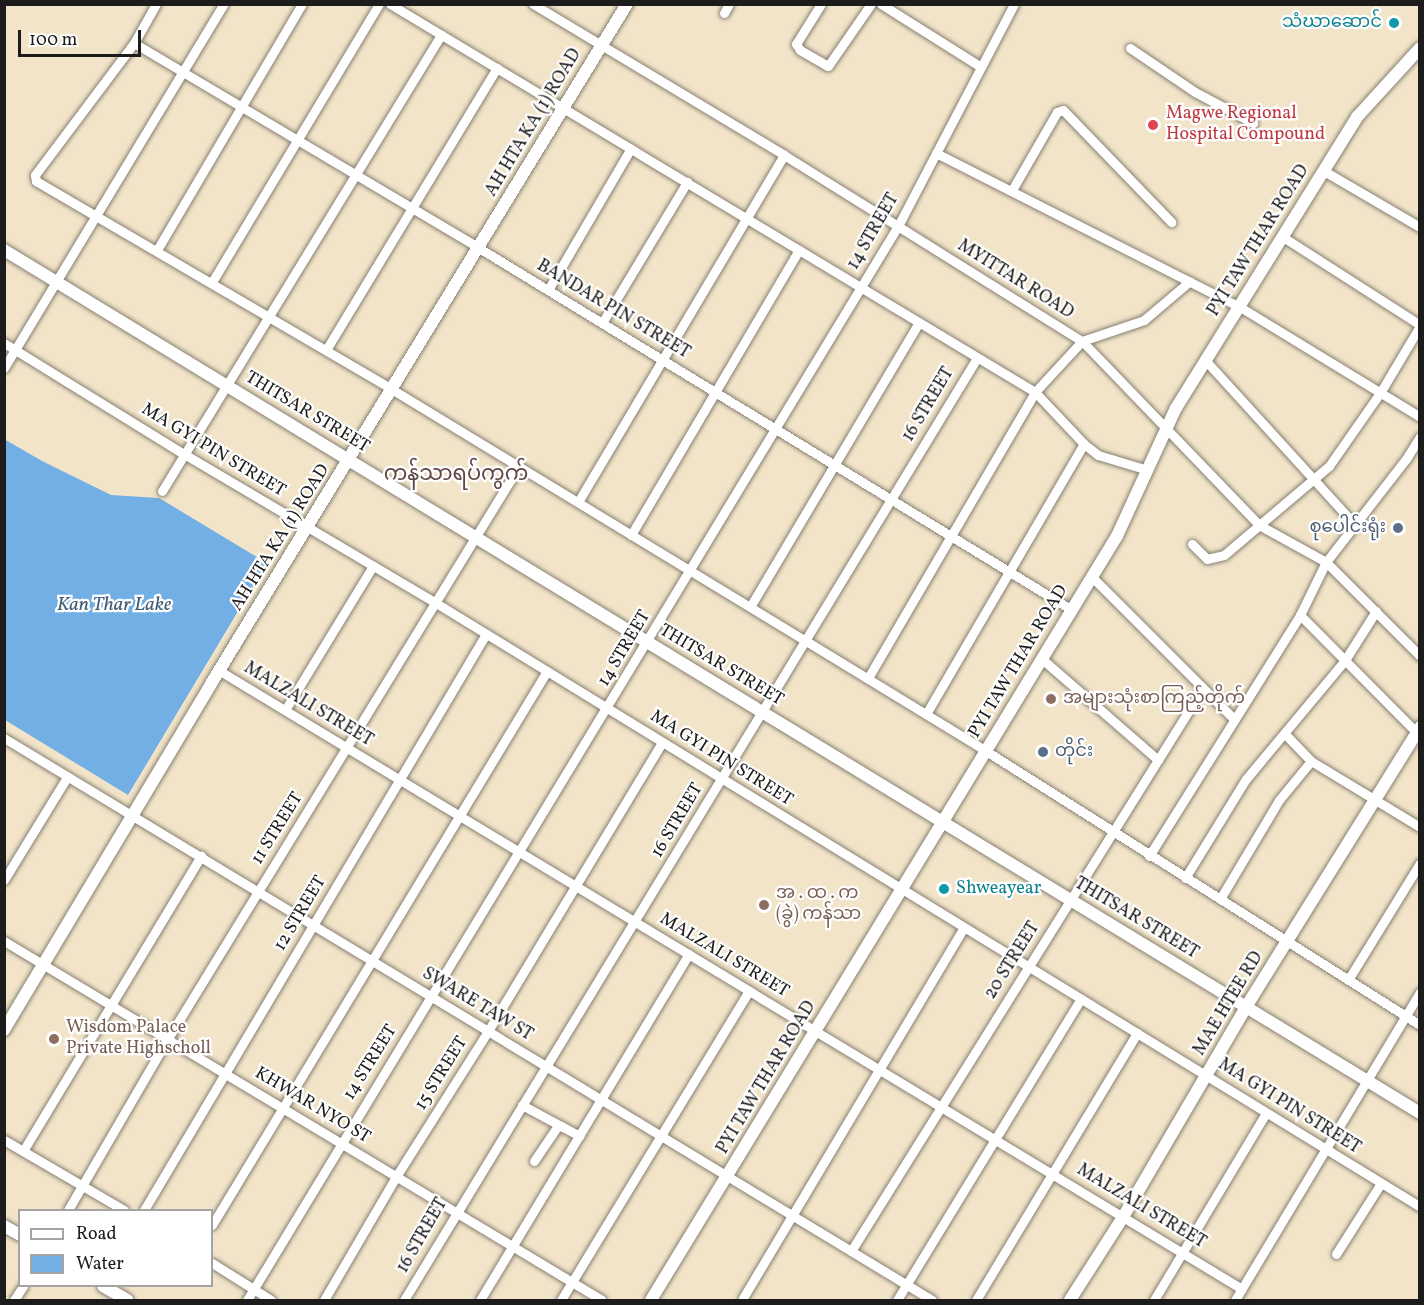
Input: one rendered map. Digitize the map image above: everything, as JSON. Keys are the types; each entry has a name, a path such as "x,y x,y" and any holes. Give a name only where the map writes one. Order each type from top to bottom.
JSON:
{"street":[{"path":"156,4 134,43 35,175 36,181 96,214 393,390 868,678 1419,1025"},
{"path":"4,368 224,4"},
{"path":"157,250 302,4"},
{"path":"212,282 380,4"},
{"path":"390,4 1035,392 1084,444 1098,455 1148,470"},
{"name":"MYITTAR ROAD","path":"533,4 1082,341 1259,525 1326,562 1419,656"},
{"name":"AH HTA KA (1) ROAD","path":"4,1030 627,4"},
{"path":"821,4 796,44 800,50 824,66 831,64 871,4"},
{"path":"880,4 981,67"},
{"name":"14 STREET","path":"247,1300 341,1142 608,708 861,287 897,226 1014,4"},
{"path":"162,491 441,35"},
{"name":"BANDAR PIN STREET","path":"134,43 184,70 479,248 1072,610"},
{"path":"1130,48 1196,92 1253,123"},
{"name":"PYI TAW THAR ROAD","path":"651,1300 1117,536 1165,429 1206,361 1357,117 1419,48"},
{"path":"326,350 497,68"},
{"path":"1012,190 1057,112 1063,110 1171,222"},
{"path":"548,290 631,148"},
{"path":"936,153 1240,307 1419,417"},
{"path":"578,502 784,156"},
{"path":"1324,171 1419,227"},
{"path":"602,323 687,182"},
{"path":"1192,544 1207,559 1213,560 1224,555 1329,466 1380,393 1419,326 1283,237"},
{"name":"THITSAR STREET","path":"4,250 1419,1113"},
{"path":"631,535 799,250"},
{"path":"868,678 1035,392 1082,341 1144,320 1190,281"},
{"path":"750,607 919,322"},
{"name":"MA GYI PIN STREET","path":"4,343 184,454 436,603 1419,1206"},
{"name":"16 STREET","path":"404,1300 977,358"},
{"path":"1206,361 1355,525"},
{"path":"1149,856 1233,718 1300,615 1326,562 1419,437"},
{"path":"926,714 1084,444"},
{"name":"11 STREET","path":"69,1209 167,1040 519,466"},
{"path":"285,710 374,566"},
{"path":"1092,577 1233,718"},
{"path":"1185,878 1246,779 1345,660 1376,611"},
{"path":"1300,615 1418,729"},
{"name":"12 STREET","path":"145,1209 486,634"},
{"path":"1042,659 1158,760"},
{"name":"MALZALI STREET","path":"220,671 1123,1217 1185,1252 1242,1289"},
{"path":"213,1223 547,671"},
{"name":"20 STREET","path":"851,1251 1203,688"},
{"name":"MAE HTEE RD","path":"1070,1300 1123,1217 1246,1007 1418,729"},
{"path":"1284,734 1311,761 1419,827"},
{"name":"SWARE TAW ST","path":"6,741 201,856 932,1300"},
{"name":"15 STREET","path":"324,1300 397,1175 488,1031 662,742"},
{"path":"1220,899 1279,800 1311,761"},
{"path":"4,880 67,777"},
{"path":"22,1150 201,856"},
{"path":"1348,980 1419,863"},
{"path":"743,1298 964,927"},
{"name":"KHWAR NYO ST","path":"4,941 602,1300"},
{"path":"480,1300 689,954"},
{"path":"561,1300 749,991"},
{"path":"1235,1300 1368,1082 1419,992"},
{"path":"897,1300 1081,999"},
{"path":"976,1300 1137,1034"},
{"path":"522,1105 579,1136"},
{"path":"1154,1300 1185,1252 1266,1113"},
{"path":"534,1161 554,1130 561,1126"},
{"path":"4,1140 122,1209"},
{"path":"1336,1254 1381,1183"},
{"path":"4,1226 18,1234"},
{"path":"213,1264 271,1300"},
{"path":"14,1300 22,1287"},
{"path":"104,1287 127,1300"}],"water":[{"name":"Kan Thar Lake","path":"4,439 42,461 111,495 159,498 267,563 128,795 5,720"}],"place":[{"name":"သံဃာဆောင်","path":"1394,23"},
{"name":"Magwe Regional Hospital Compound","path":"1153,125"},
{"name":"စုပေါင်းရုံး","path":"1398,528"},
{"name":"အများသုံးစာကြည့်တိုက်","path":"1051,699"},
{"name":"တိုင်း","path":"1043,752"},
{"name":"Shweayear","path":"944,889"},
{"name":"အ . ထ . က (ခွဲ) ကန်သာ","path":"764,905"},
{"name":"Wisdom Palace Private Highscholl","path":"54,1039"}],"district":[{"name":"ကန်သာရပ်ကွက်","path":"456,475"}]}
